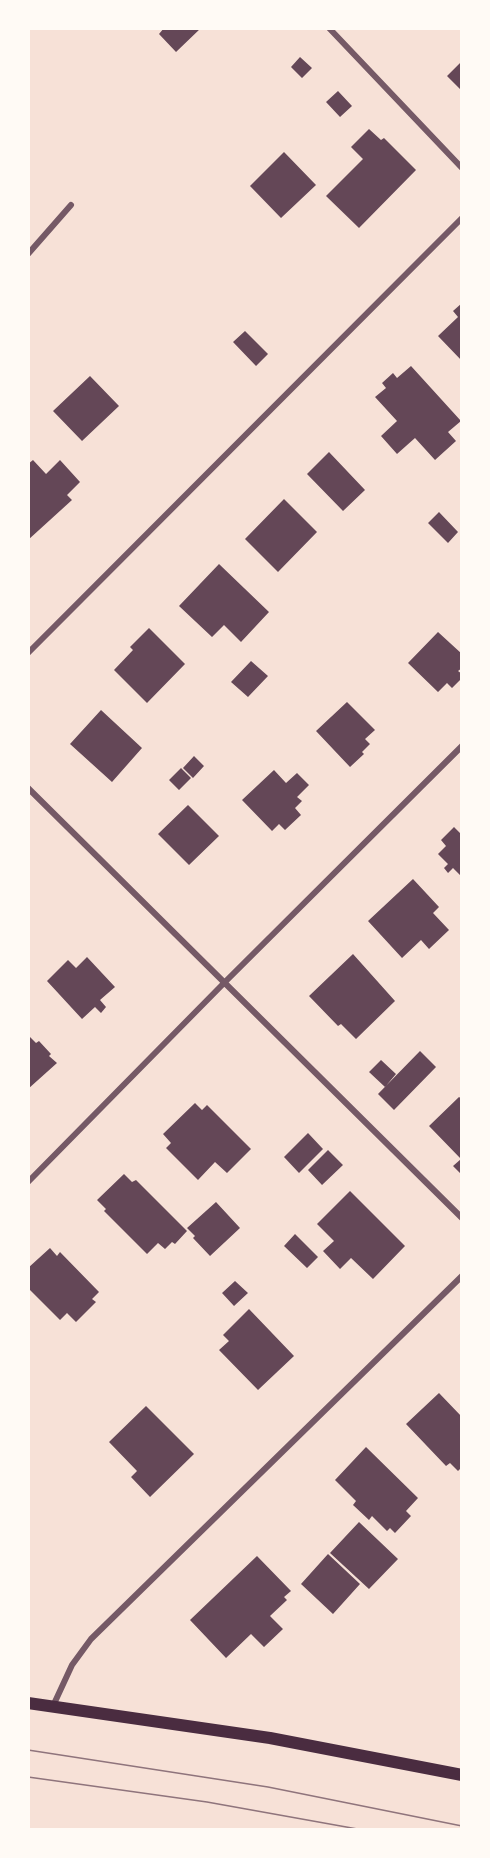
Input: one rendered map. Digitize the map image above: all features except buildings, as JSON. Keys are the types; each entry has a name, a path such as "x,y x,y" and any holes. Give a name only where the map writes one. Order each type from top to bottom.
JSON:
{"main road":[{"path":"28,1703 270,1738 462,1775"}],"street":[{"path":"329,28 462,168"},
{"path":"28,254 71,205"},
{"path":"28,653 462,218"},
{"path":"28,1182 462,746"},
{"path":"28,788 462,1218"},
{"path":"53,1707 72,1665 91,1639 462,1276"}],"tram line":[{"path":"28,1750 268,1787 462,1826"},
{"path":"28,1777 207,1802 363,1830"}]}
